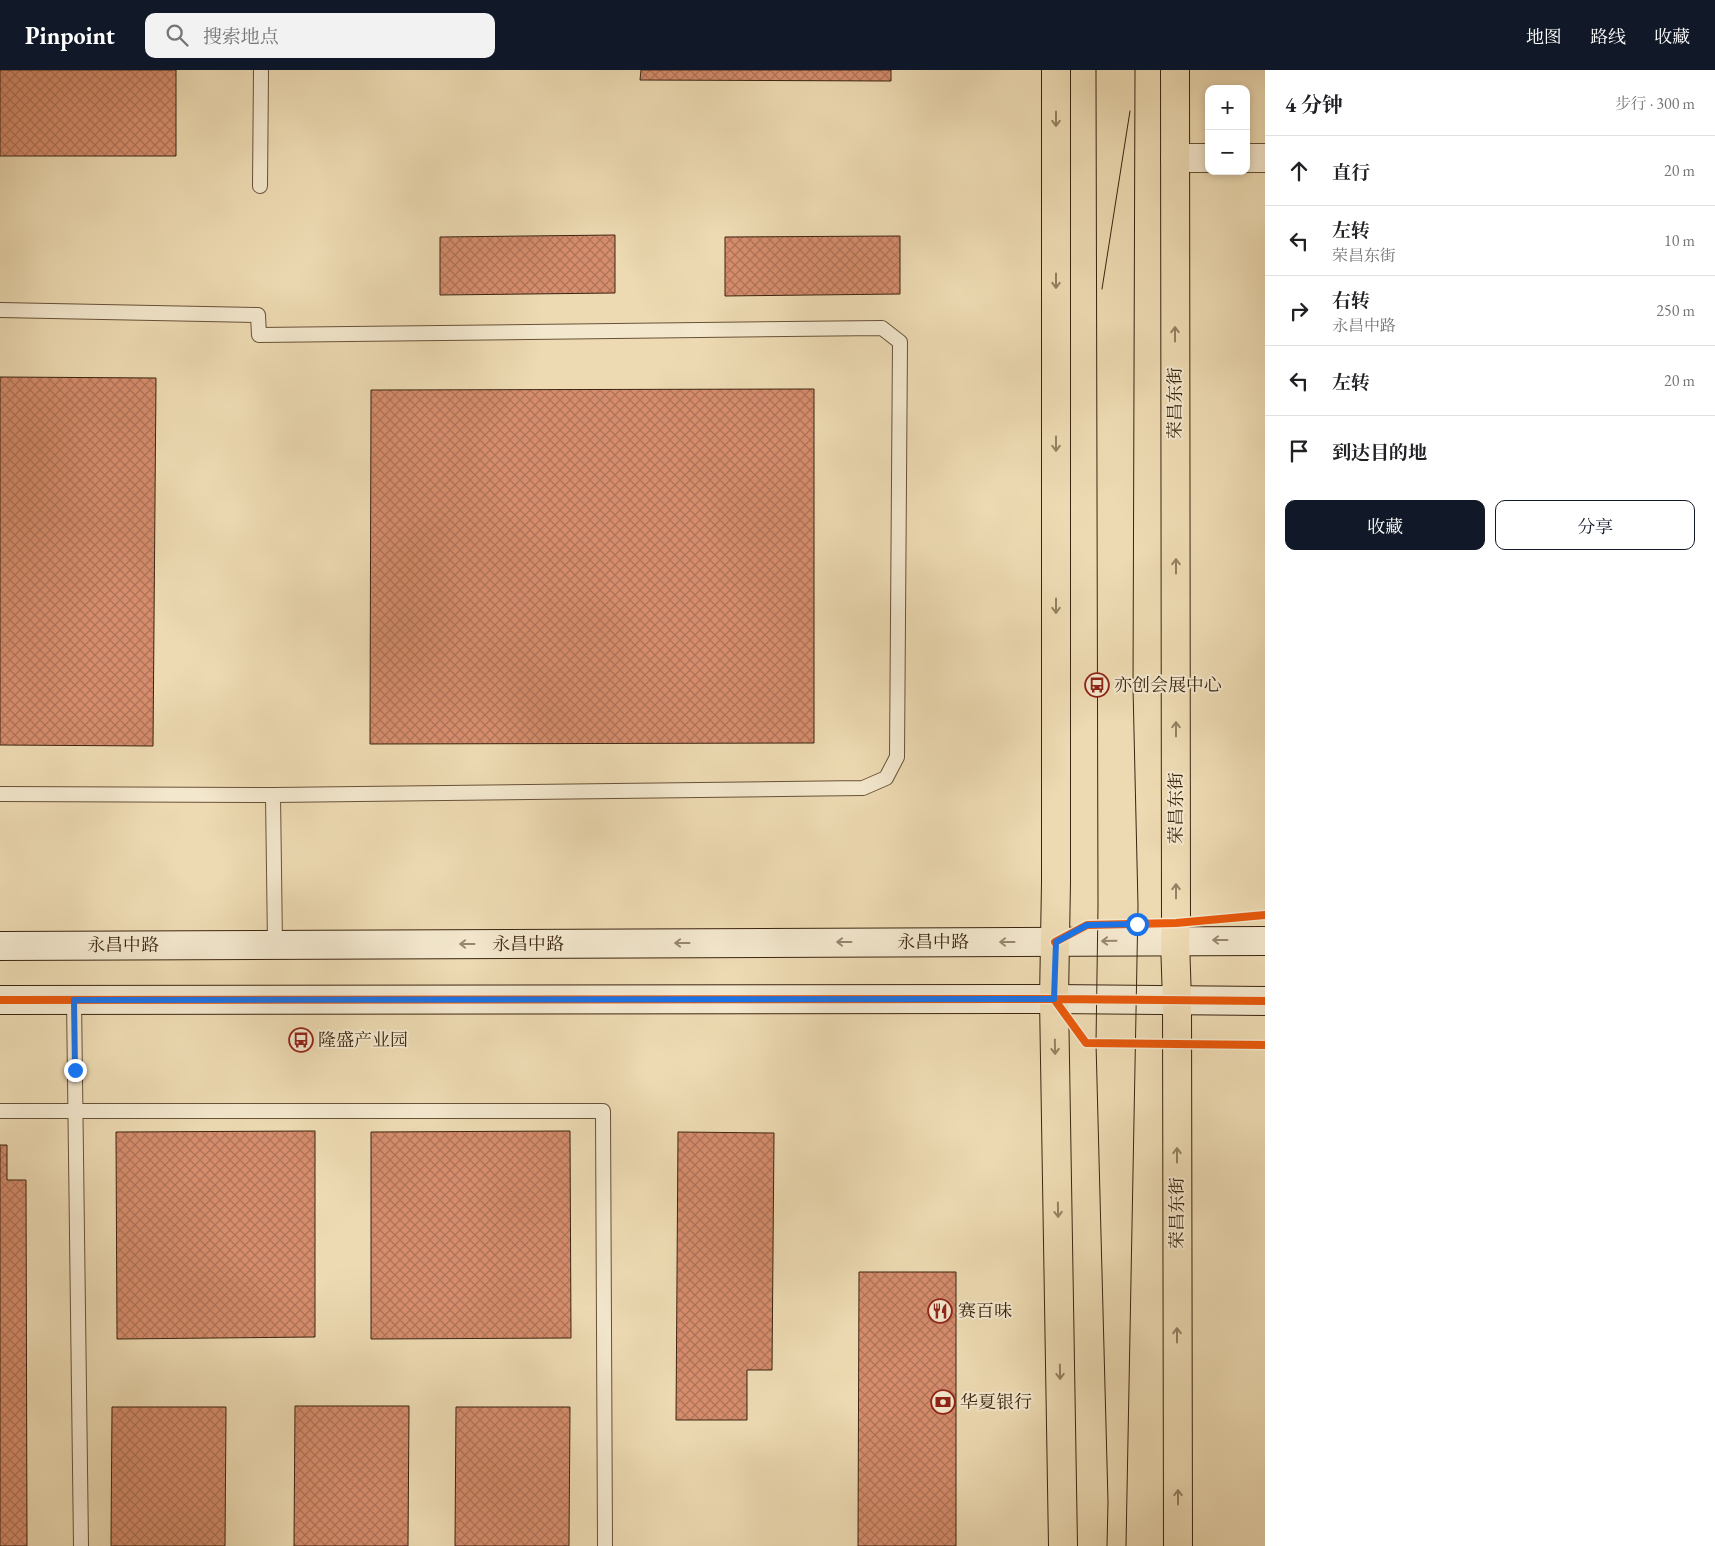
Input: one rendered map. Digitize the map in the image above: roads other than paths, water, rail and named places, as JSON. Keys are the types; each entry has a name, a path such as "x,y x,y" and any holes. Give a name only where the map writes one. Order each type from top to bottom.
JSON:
{"main road":[{"path":"1056,70 1056,942 1054,999 1063,1546"},
{"name":"荣昌东街","path":"1175,70 1175,940 1177,1000 1178,1546"}],"street":[{"path":"1175,158 1205,158"},
{"path":"1250,158 1265,158"},
{"name":"永昌中路","path":"0,946 1265,940"},
{"path":"0,1000 1265,1000"}],"lane":[{"path":"260,186 261,70"},
{"path":"0,310 258,316 259,335 882,328 900,342 897,757 886,778 864,788 273,795 0,794"},
{"path":"273,795 275,944"},
{"path":"74,1000 81,1546"},
{"path":"0,1111 603,1111 605,1546"}],"tram line":[{"path":"1096,70 1098,906 1096,1043 1108,1502 1107,1546"},
{"path":"1126,1546 1138,906 1133,688 1135,70"},
{"path":"1102,289 1130,111"}],"place":[{"name":"亦创会展中心","path":"1097,685"},
{"name":"隆盛产业园","path":"301,1040"},
{"name":"赛百味","path":"940,1311"},
{"name":"华夏银行","path":"943,1402"}]}
